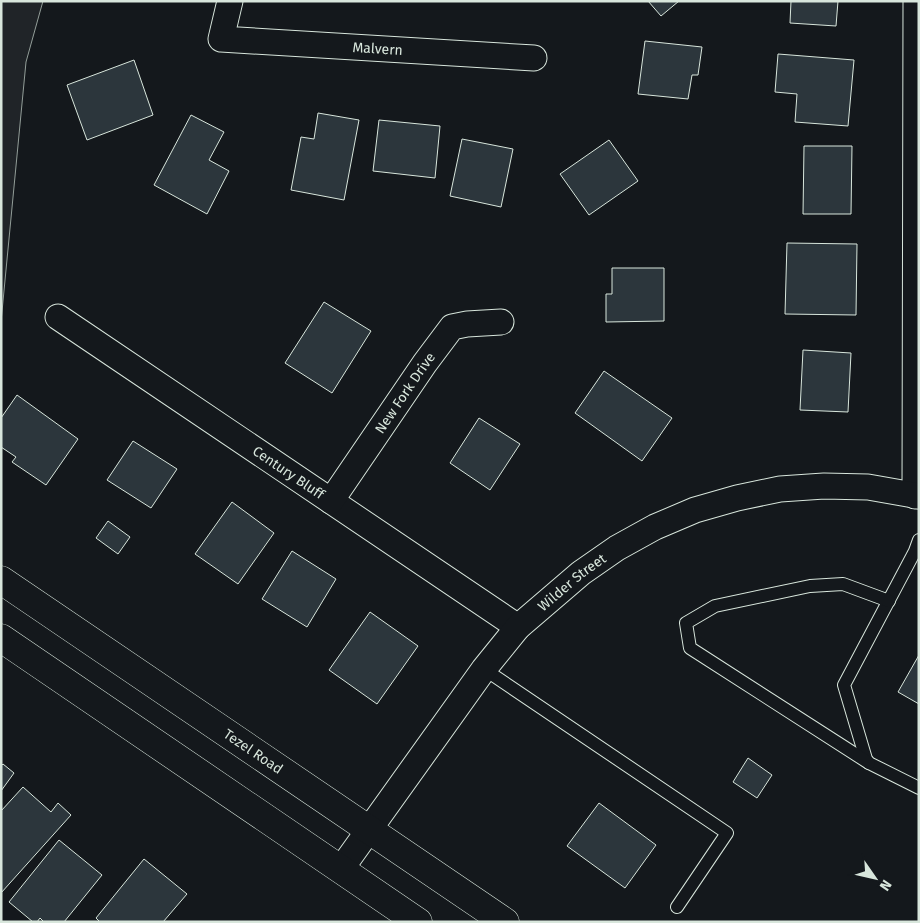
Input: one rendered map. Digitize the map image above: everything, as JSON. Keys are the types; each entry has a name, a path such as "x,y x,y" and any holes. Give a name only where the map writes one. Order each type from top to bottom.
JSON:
{"main road":[{"name":"Tezel Road","path":"1,580 505,922"},
{"path":"1,638 418,922"}],"street":[{"name":"Malvern","path":"230,1 222,39 534,58"},
{"path":"916,1 917,496"},
{"name":"Century Bluff","path":"58,317 518,628"},
{"name":"New Fork Drive","path":"331,501 425,363 452,327 489,321 501,322"},
{"name":"Wilder Street","path":"341,869 417,760 484,669 518,628 581,573 617,548 655,527 695,510 737,498 780,489 824,486 868,487 917,496"}],"lane":[{"path":"869,763 866,759 844,685 915,551 919,540"},
{"path":"888,601 843,584 810,586 715,606 686,623 690,648 869,763 919,788"},
{"path":"484,669 727,833 677,907"}],"shaded area":[{"path":"1,1 43,1 26,62 1,322"}],"building":[{"path":"648,1 679,1 661,16"},
{"path":"791,1 838,1 836,26 790,23"},
{"path":"645,41 702,47 698,75 692,75 688,99 638,94"},
{"path":"778,54 854,60 848,126 795,122 797,94 775,92"},
{"path":"134,60 153,115 87,140 67,85"},
{"path":"318,113 359,120 344,200 291,190 301,137 314,139"},
{"path":"191,115 224,132 209,160 229,171 207,214 154,185"},
{"path":"379,120 440,126 435,178 373,171"},
{"path":"462,139 513,149 501,207 450,196"},
{"path":"609,140 638,181 589,215 560,174"},
{"path":"804,146 852,146 851,214 803,214"},
{"path":"787,243 857,244 856,315 785,314"},
{"path":"612,268 664,268 664,321 606,322 606,294 612,294"},
{"path":"324,302 371,331 332,393 285,363"},
{"path":"803,350 851,353 848,412 800,410"},
{"path":"604,371 672,418 642,461 575,413"},
{"path":"17,395 78,439 46,485 12,462 16,457 1,447 1,418"},
{"path":"479,418 520,444 490,490 450,463"},
{"path":"133,441 177,469 151,508 107,480"},
{"path":"232,502 274,533 238,584 195,554"},
{"path":"108,521 130,537 118,554 96,538"},
{"path":"292,551 336,579 307,627 262,599"},
{"path":"370,612 418,646 377,704 329,670"},
{"path":"919,655 919,704 898,692"},
{"path":"748,758 772,775 757,798 733,782"},
{"path":"3,764 14,773 1,791 1,766"},
{"path":"23,787 51,812 58,803 71,815 1,893 1,811"},
{"path":"599,803 656,845 625,888 567,846"},
{"path":"59,840 102,875 64,922 44,922 40,918 37,922 33,922 9,902"},
{"path":"144,859 187,894 163,922 100,922 96,918"}]}
